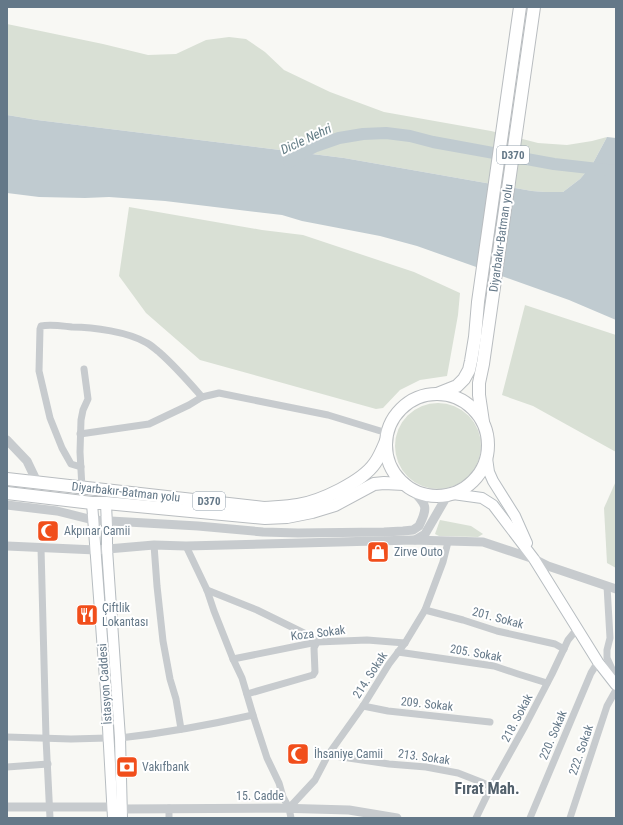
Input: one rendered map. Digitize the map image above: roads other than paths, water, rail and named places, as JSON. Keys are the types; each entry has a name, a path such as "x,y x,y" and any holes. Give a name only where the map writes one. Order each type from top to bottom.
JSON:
{"highway":[{"name":"Diyarbakır-Batman yolu","path":"437,394 457,386 464,379 472,361 478,302 520,7"},
{"name":"Diyarbakır-Batman yolu","path":"482,422 479,383 492,304 534,7"},
{"path":"437,394 454,397 469,405 480,417 482,422 487,432 489,449 487,458 485,465 476,480 463,490 450,495 430,496 409,488 400,481 390,466 386,450 387,437 394,417 405,405 420,397 437,394"},
{"name":"Diyarbakır-Batman yolu","path":"7,479 264,508 299,505 330,495 364,475 375,464 381,454 387,437"},
{"name":"Diyarbakır-Batman yolu","path":"7,493 87,501 92,503 106,503 266,518 288,517 335,505 374,484 384,483 409,488"}],"main road":[{"path":"487,458 489,472 493,481 515,516 534,559"},
{"path":"450,495 482,498 493,505 534,559 598,662 614,682"},
{"name":"İstasyon Caddesi","path":"92,503 108,738 119,812"},
{"name":"İstasyon Caddesi","path":"106,503 107,549 120,738 119,812 113,818"}],"street":[{"path":"81,467 71,464 62,448 50,418 39,371 41,326 84,327 124,333 147,343 172,363 202,397"},
{"path":"82,488 80,420 88,399 84,369"},
{"path":"80,434 149,424 189,405 202,397 219,393 328,415 387,437"},
{"path":"7,440 27,460 37,482"},
{"path":"7,505 57,511 93,520 198,526 264,532 298,533 403,531 413,530 420,526 425,510 424,502 409,488"},
{"path":"414,540 425,534 450,495"},
{"path":"7,546 96,550 154,545 186,546 414,540 483,542 616,589"},
{"name":"214. Sokak","path":"289,808 314,780 328,755 363,706 425,610 443,562 448,542"},
{"path":"154,545 163,641 181,729"},
{"path":"186,546 207,590 233,659 242,678 267,758 279,783 283,797 289,808 291,818"},
{"path":"41,548 46,738 50,818"},
{"path":"607,586 613,639 607,650 607,658 612,669 614,682"},
{"path":"207,590 257,610 310,636 317,642 314,648 315,672 313,675 247,694"},
{"name":"201. Sokak","path":"425,610 497,631 556,644 564,649"},
{"name":"218. Sokak","path":"476,818 491,787 548,683 568,640 577,629"},
{"name":"Koza Sokak","path":"233,659 317,642 367,640 405,643"},
{"name":"205. Sokak","path":"398,652 494,666 548,683"},
{"name":"220. Sokak","path":"530,818 591,673 598,662"},
{"name":"222. Sokak","path":"570,818 607,706 616,690"},
{"name":"209. Sokak","path":"363,706 388,711 490,722"},
{"path":"120,738 219,723 253,715"},
{"path":"7,737 108,738"},
{"name":"213. Sokak","path":"328,755 389,764 426,767 458,773 491,787"},
{"path":"7,767 48,764"},
{"name":"15. Cadde","path":"7,807 50,807 119,812 168,808 289,808 350,810 370,816 397,818"},
{"path":"168,808 169,818"}],"waterway":[{"name":"Dicle Nehri","path":"289,162 316,146 339,138 363,134 386,133 410,136 433,142 554,164 616,171"}],"place":[{"name":"Akpınar Camii","path":"48,531"},
{"name":"Zirve Outo","path":"378,552"},
{"name":"Çiftlik Lokantası","path":"87,615"},
{"name":"İhsaniye Camii","path":"298,754"},
{"name":"Vakıfbank","path":"127,767"}],"district":[{"name":"Fırat Mah.","path":"487,788"}]}
